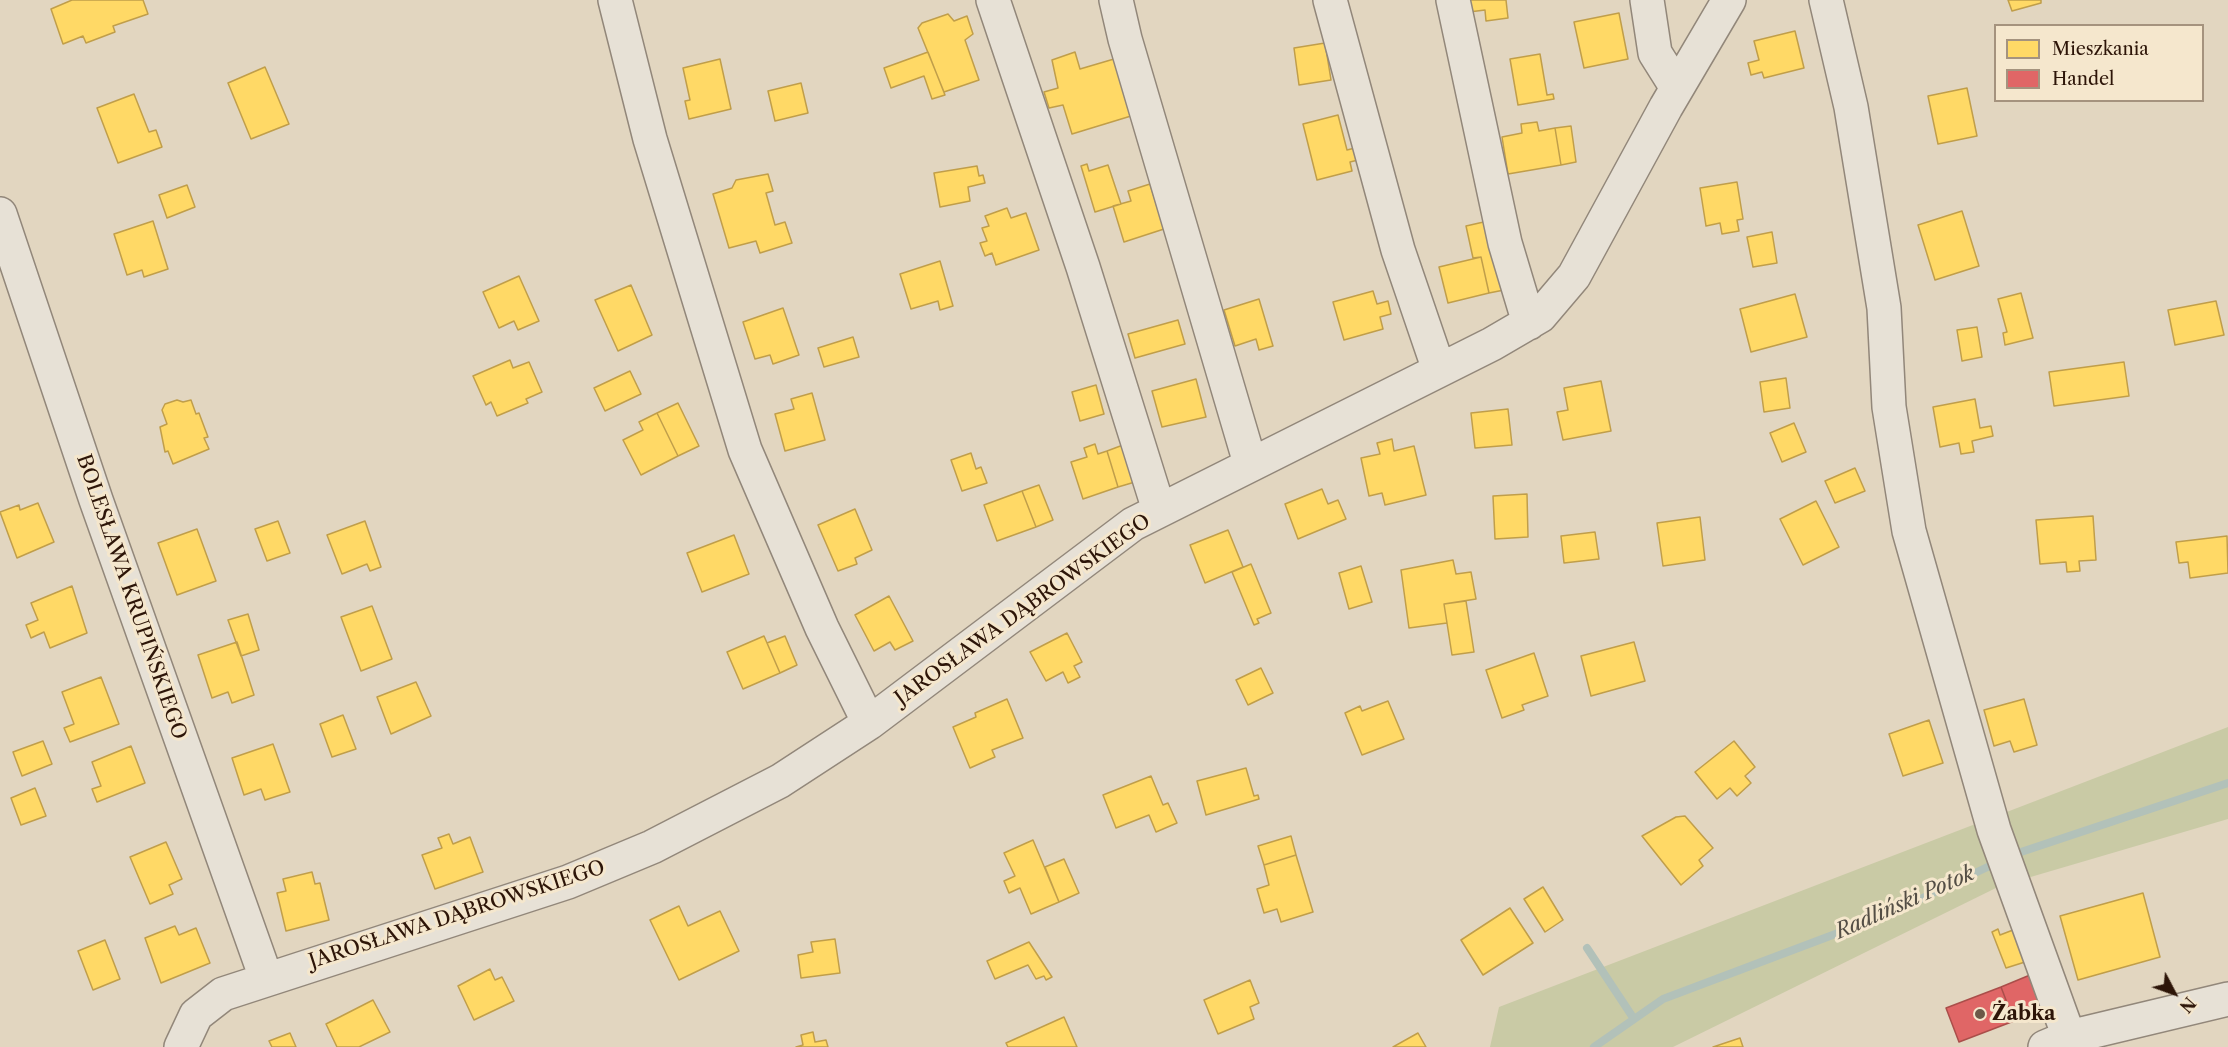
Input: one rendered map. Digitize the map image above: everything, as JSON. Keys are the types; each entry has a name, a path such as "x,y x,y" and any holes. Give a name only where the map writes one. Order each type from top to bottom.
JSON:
{"street":[{"path":"615,0 650,139 745,450 822,628 869,723"},
{"path":"993,0 1083,267 1159,510"},
{"path":"1116,0 1125,39 1250,463"},
{"path":"1330,0 1398,250 1439,370"},
{"path":"1452,0 1505,243 1529,322"},
{"path":"1647,0 1655,53 1677,88"},
{"name":"JAROSŁAWA DĄBROWSKIEGO","path":"181,1047 196,1015 223,994 266,978 568,882 642,852 780,781 869,723 1133,524 1250,463 1439,370 1540,316 1574,276 1677,88 1729,0"},
{"path":"1826,0 1851,107 1884,308 1889,407 1909,531 1994,830 2017,894 2057,1042 2228,999"},
{"name":"BOLESŁAWA KRUPIŃSKIEGO","path":"0,214 96,500 266,978"}],"green space":[{"path":"2228,727 2228,819 2000,886 1673,1047 1490,1047 1499,1007"}],"building: Mieszkania":[{"path":"72,0 143,0 148,14 113,26 115,32 86,43 83,36 63,44 51,9"},
{"path":"1468,0 1506,0 1508,18 1486,21 1485,10 1469,12"},
{"path":"2008,0 2041,0 2041,3 2012,11"},
{"path":"1619,13 1628,59 1584,68 1574,22"},
{"path":"948,14 954,21 967,16 973,34 965,40 979,80 944,92 918,28 922,23"},
{"path":"1795,31 1804,68 1764,78 1762,72 1751,75 1748,63 1759,60 1754,41"},
{"path":"1325,43 1331,80 1299,85 1294,48"},
{"path":"928,52 945,95 932,99 924,76 891,88 884,68"},
{"path":"1075,52 1080,69 1114,59 1131,116 1072,134 1063,105 1049,108 1044,92 1058,88 1052,60"},
{"path":"1540,54 1547,95 1553,94 1554,99 1518,105 1510,59"},
{"path":"720,59 731,109 689,119 685,101 690,100 683,68"},
{"path":"265,67 289,124 251,139 228,83"},
{"path":"801,83 808,113 775,121 768,91"},
{"path":"1967,88 1977,136 1938,144 1928,96"},
{"path":"134,94 149,132 156,130 162,147 118,163 97,108"},
{"path":"1338,115 1347,150 1355,148 1358,160 1350,162 1352,171 1317,180 1303,124"},
{"path":"1537,122 1539,131 1555,128 1561,165 1508,174 1502,137 1522,133 1521,124"},
{"path":"1571,126 1576,162 1561,165 1555,128"},
{"path":"1087,164 1089,171 1108,165 1121,204 1095,212 1081,166"},
{"path":"977,166 979,176 983,175 985,183 968,187 970,201 940,207 934,173"},
{"path":"768,174 773,191 766,193 775,225 785,222 792,243 760,253 756,241 729,248 713,194 732,188 736,180"},
{"path":"1737,182 1743,219 1737,220 1739,231 1722,234 1720,223 1706,226 1700,188"},
{"path":"1150,184 1164,229 1124,242 1113,206 1131,201 1128,191"},
{"path":"187,185 195,207 167,218 159,195"},
{"path":"1007,208 1011,218 1026,213 1039,250 996,265 992,253 985,256 980,243 987,241 982,228 989,226 985,216"},
{"path":"1962,211 1979,266 1935,280 1918,225"},
{"path":"153,221 168,269 144,277 142,270 127,275 114,234"},
{"path":"1488,221 1504,290 1489,293 1481,257 1473,258 1466,226"},
{"path":"1772,232 1777,263 1753,267 1747,237"},
{"path":"1481,257 1489,293 1448,303 1439,267"},
{"path":"940,261 953,306 940,310 938,301 911,309 900,274"},
{"path":"519,276 539,321 518,330 514,321 499,328 483,292"},
{"path":"631,285 652,335 618,351 595,300"},
{"path":"1373,291 1377,304 1388,301 1391,314 1380,317 1383,329 1344,340 1333,302"},
{"path":"2021,293 2033,338 2005,345 2003,333 2007,332 1998,299"},
{"path":"1795,294 1807,337 1751,352 1740,309"},
{"path":"1259,299 1273,346 1259,350 1256,339 1235,346 1224,310"},
{"path":"2216,301 2224,335 2175,345 2168,310"},
{"path":"783,308 799,355 773,364 770,355 755,359 743,322"},
{"path":"1178,320 1185,344 1135,358 1128,334"},
{"path":"1977,327 1982,357 1962,361 1957,330"},
{"path":"853,337 859,357 824,367 818,348"},
{"path":"510,360 513,368 529,362 542,392 526,399 528,403 497,416 491,402 486,405 473,376"},
{"path":"2124,362 2129,396 2054,406 2049,372"},
{"path":"630,371 641,394 605,411 594,388"},
{"path":"1786,378 1790,408 1764,412 1760,382"},
{"path":"1196,379 1206,417 1162,427 1152,391"},
{"path":"1601,381 1611,431 1563,440 1557,412 1568,410 1564,388"},
{"path":"1096,385 1104,414 1080,421 1072,392"},
{"path":"812,393 825,440 785,451 775,414 794,409 791,399"},
{"path":"1975,399 1980,428 1991,426 1993,436 1972,441 1974,452 1961,454 1959,443 1940,447 1933,407"},
{"path":"177,400 183,402 191,400 196,414 199,413 208,437 204,438 209,449 173,464 168,451 165,452 160,427 167,424 162,410 165,404"},
{"path":"678,403 699,446 678,456 657,413"},
{"path":"1508,409 1512,445 1475,448 1471,413"},
{"path":"657,413 678,456 641,475 623,440 643,430 639,422"},
{"path":"1794,423 1806,452 1782,462 1770,433"},
{"path":"1392,439 1394,451 1414,446 1426,495 1385,505 1382,493 1369,496 1361,458 1380,454 1377,443"},
{"path":"1095,444 1098,454 1107,451 1118,487 1083,499 1071,462 1087,457 1084,448"},
{"path":"1123,445 1135,482 1118,487 1107,451"},
{"path":"971,453 976,469 981,467 987,483 962,491 951,460"},
{"path":"1855,468 1865,491 1835,503 1825,481"},
{"path":"1039,485 1053,520 1036,527 1022,491"},
{"path":"1322,489 1328,504 1338,500 1346,519 1298,539 1285,504"},
{"path":"1022,491 1036,527 997,541 984,505"},
{"path":"1527,494 1528,537 1495,539 1493,496"},
{"path":"1816,501 1839,547 1803,565 1780,519"},
{"path":"38,503 54,542 17,558 0,512 19,505 20,510"},
{"path":"855,509 872,550 855,558 857,564 838,571 818,525"},
{"path":"2093,516 2096,560 2079,561 2080,571 2067,572 2066,562 2040,564 2036,520"},
{"path":"1700,517 1705,560 1663,566 1657,523"},
{"path":"278,521 290,553 267,561 255,529"},
{"path":"365,521 381,567 370,571 367,564 342,574 327,535"},
{"path":"197,529 216,581 177,595 158,543"},
{"path":"1228,530 1243,567 1205,583 1190,545"},
{"path":"1595,532 1599,559 1564,563 1561,536"},
{"path":"734,535 749,574 702,592 687,553"},
{"path":"2227,536 2228,573 2190,578 2188,562 2179,563 2176,542"},
{"path":"1453,560 1456,574 1471,572 1476,599 1444,604 1447,623 1409,628 1401,570"},
{"path":"1251,564 1271,613 1257,619 1259,623 1254,625 1232,572"},
{"path":"1361,566 1372,602 1349,609 1339,573"},
{"path":"72,586 87,633 50,648 44,632 31,638 26,625 38,620 31,603"},
{"path":"889,596 913,641 895,650 890,642 874,651 855,615"},
{"path":"1466,601 1474,652 1452,655 1444,604"},
{"path":"372,606 392,659 361,671 341,617"},
{"path":"248,614 259,650 241,656 228,620"},
{"path":"1067,633 1082,662 1074,666 1080,677 1068,683 1063,672 1046,681 1030,652"},
{"path":"764,636 780,673 743,689 727,652"},
{"path":"785,636 797,665 780,673 767,643"},
{"path":"237,642 254,695 232,703 228,692 212,698 198,655"},
{"path":"1634,642 1645,681 1591,696 1581,656"},
{"path":"1534,653 1548,696 1522,705 1524,710 1502,718 1486,670"},
{"path":"1261,668 1273,693 1248,705 1236,680"},
{"path":"101,677 119,724 70,742 64,728 74,724 62,692"},
{"path":"416,682 431,716 391,734 377,697"},
{"path":"1007,699 1023,738 992,750 995,757 970,768 953,727 976,717 975,713"},
{"path":"2024,699 2037,745 2014,752 2010,741 1994,746 1984,710"},
{"path":"1388,701 1404,739 1362,755 1345,713 1360,706 1362,711"},
{"path":"343,715 356,749 332,757 320,724"},
{"path":"1929,720 1943,763 1903,776 1889,734"},
{"path":"43,741 52,764 22,776 13,752"},
{"path":"1734,741 1755,767 1745,776 1751,783 1737,796 1730,788 1717,799 1695,772"},
{"path":"273,744 290,792 265,800 261,789 244,795 232,758"},
{"path":"131,746 145,783 97,802 92,789 101,786 92,762"},
{"path":"1246,768 1254,796 1258,795 1259,799 1206,815 1197,781"},
{"path":"1151,776 1163,805 1168,803 1177,823 1156,832 1149,815 1116,828 1103,795"},
{"path":"35,788 46,816 21,825 11,798"},
{"path":"1685,816 1713,848 1699,860 1703,866 1681,885 1642,836 1676,817"},
{"path":"449,834 453,844 470,837 483,872 435,889 422,855 442,848 438,838"},
{"path":"1291,836 1296,855 1264,865 1258,846"},
{"path":"1033,840 1059,902 1031,914 1020,888 1009,893 1004,881 1015,876 1004,853"},
{"path":"166,842 182,879 169,885 173,894 150,904 130,857"},
{"path":"1296,855 1313,912 1281,922 1277,909 1264,913 1257,889 1269,885 1264,865"},
{"path":"1064,859 1079,893 1059,902 1045,867"},
{"path":"312,872 315,884 320,883 329,920 286,931 277,893 286,891 283,879"},
{"path":"1543,887 1563,920 1545,932 1524,899"},
{"path":"2143,893 2160,957 2078,980 2060,916"},
{"path":"679,906 688,926 720,911 739,951 679,980 650,920"},
{"path":"1510,908 1533,943 1483,975 1461,940"},
{"path":"175,926 179,935 196,928 210,963 161,983 145,938"},
{"path":"1998,929 2000,935 2013,930 2025,962 2006,968 1992,932"},
{"path":"835,939 840,973 801,978 798,955 813,952 811,942"},
{"path":"105,940 120,979 93,990 78,951"},
{"path":"1029,942 1052,977 1046,980 1044,976 1036,979 1028,965 995,979 987,961"},
{"path":"490,969 495,980 502,977 514,1001 474,1020 458,986"},
{"path":"1250,980 1259,1003 1250,1007 1254,1019 1218,1034 1204,1000"},
{"path":"373,1000 390,1032 359,1047 337,1047 326,1024"},
{"path":"1064,1017 1077,1047 1008,1047 1006,1043"},
{"path":"813,1032 815,1042 826,1040 828,1047 796,1047 803,1045 801,1035"},
{"path":"290,1033 296,1047 272,1047 269,1041"},
{"path":"1418,1033 1426,1047 1393,1047"},
{"path":"1740,1038 1743,1047 1713,1047"}],"building: Handel":[{"path":"2030,975 2043,1010 2014,1021 2001,987"},
{"name":"Żabka","path":"2001,987 2014,1021 1959,1042 1946,1008"}],"waterway":[{"name":"Radliński Potok","path":"2009,856 2228,783"},
{"name":"Radliński Potok","path":"1594,1047 1663,999 1891,913 1998,862"},
{"path":"1587,948 1634,1019"}],"place":[{"name":"Żabka","path":"1980,1014"}]}
